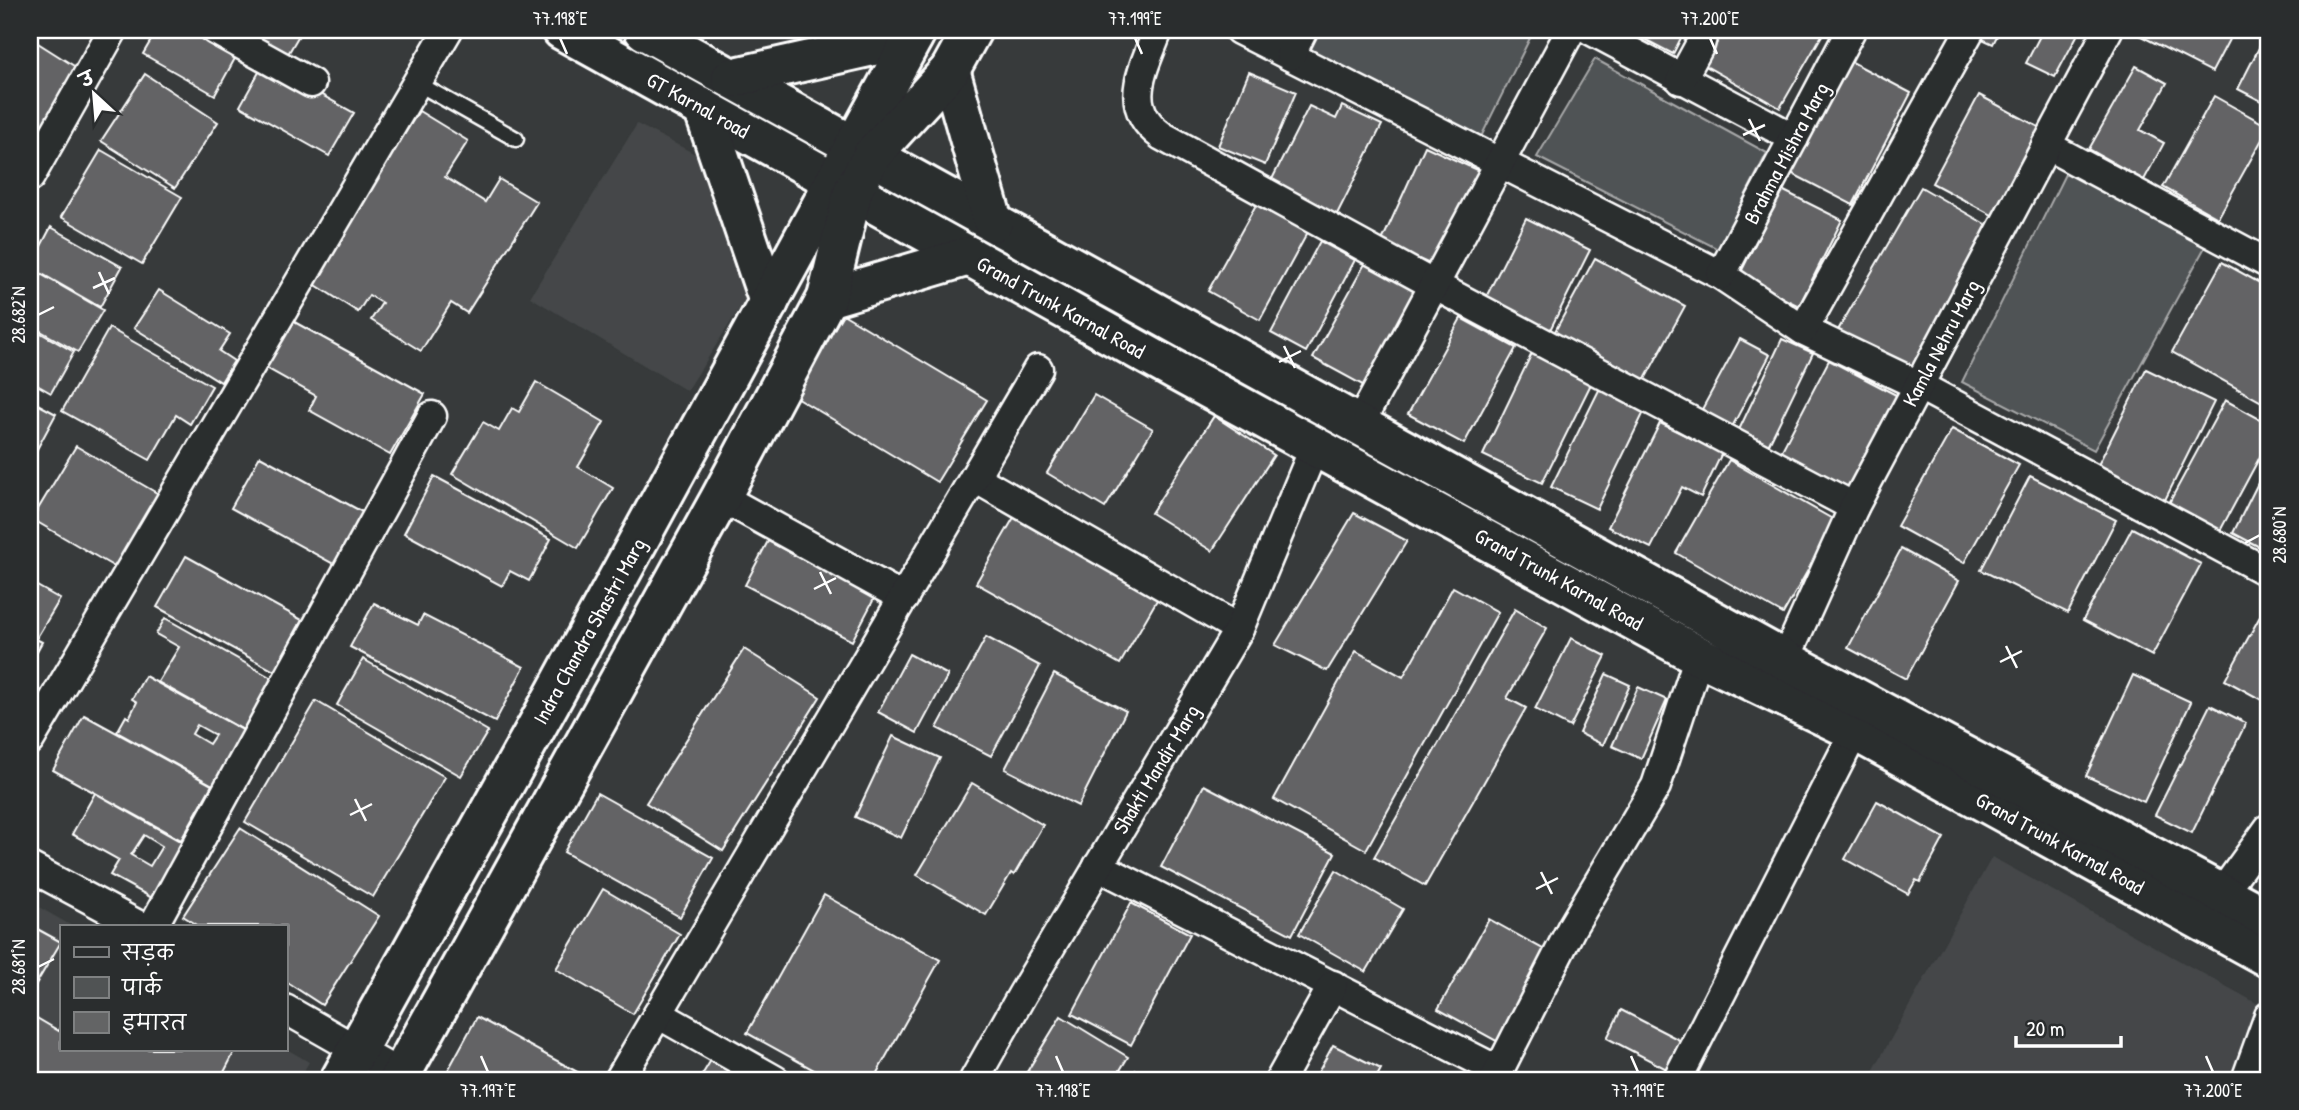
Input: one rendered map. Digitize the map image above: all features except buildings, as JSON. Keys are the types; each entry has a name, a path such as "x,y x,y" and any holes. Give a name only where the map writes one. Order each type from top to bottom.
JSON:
{"main road":[{"name":"GT Karnal road","path":"562,30 844,186"},
{"name":"GT Karnal road","path":"644,30 863,150"},
{"path":"863,150 950,70 972,30"},
{"path":"731,78 915,33"},
{"path":"403,1079 827,298 844,186 915,33"},
{"path":"950,70 993,222"},
{"path":"703,108 769,302"},
{"name":"Grand Trunk Karnal Road","path":"863,150 1785,660 2269,919"},
{"name":"Grand Trunk Karnal Road","path":"844,186 1699,656 1854,731 2269,958"},
{"name":"Indra Chandra Shastri Marg","path":"348,1065 563,680 769,302 844,186"},
{"path":"827,298 969,256"}],"street":[{"path":"30,177 113,30"},
{"path":"215,30 311,83"},
{"path":"30,740 448,30"},
{"path":"1158,30 1137,91 1143,119 1152,129 1436,286 1854,507"},
{"path":"1239,30 1721,275 1803,330 1918,385 2269,573"},
{"path":"1290,55 1303,30"},
{"path":"1359,425 1436,286 1571,30"},
{"path":"1590,30 1794,138"},
{"path":"1681,80 1700,44 1704,30"},
{"name":"Brahma Mishra Marg","path":"1721,275 1851,30"},
{"path":"1803,330 1970,30"},
{"name":"Kamla Nehru Marg","path":"1785,660 1854,507 2108,30"},
{"path":"2046,145 2269,264"},
{"path":"619,1080 1038,369"},
{"path":"154,925 432,416"},
{"name":"Shakti Mandir Marg","path":"974,1080 1239,629 1315,446"},
{"path":"975,478 1239,629"},
{"path":"721,497 904,598"},
{"path":"1098,866 1333,985 1496,1076 1572,927 1656,786 1699,656"},
{"path":"1677,1080 1854,731"},
{"path":"2222,893 2269,828"},
{"path":"30,867 138,925"},
{"path":"1280,1080 1333,985"},
{"path":"287,1011 348,1065 403,1079"},
{"path":"658,1014 775,1080"},
{"path":"2246,1080 2269,1016"}],"lane":[{"path":"417,83 516,139"}],"shaded area":[{"path":"637,124 703,158 748,295 687,391 530,297"},
{"path":"1992,857 2269,1010 2269,1080 1868,1080"},
{"path":"30,902 70,925 60,925 60,1050 287,1049 309,1062 299,1080 30,1080"}],"green space":[{"path":"1314,30 1534,30 1480,139 1303,52"},
{"path":"1595,59 1767,153 1718,249 1537,157"},
{"path":"2074,156 2211,236 2094,450 1962,382"}]}
